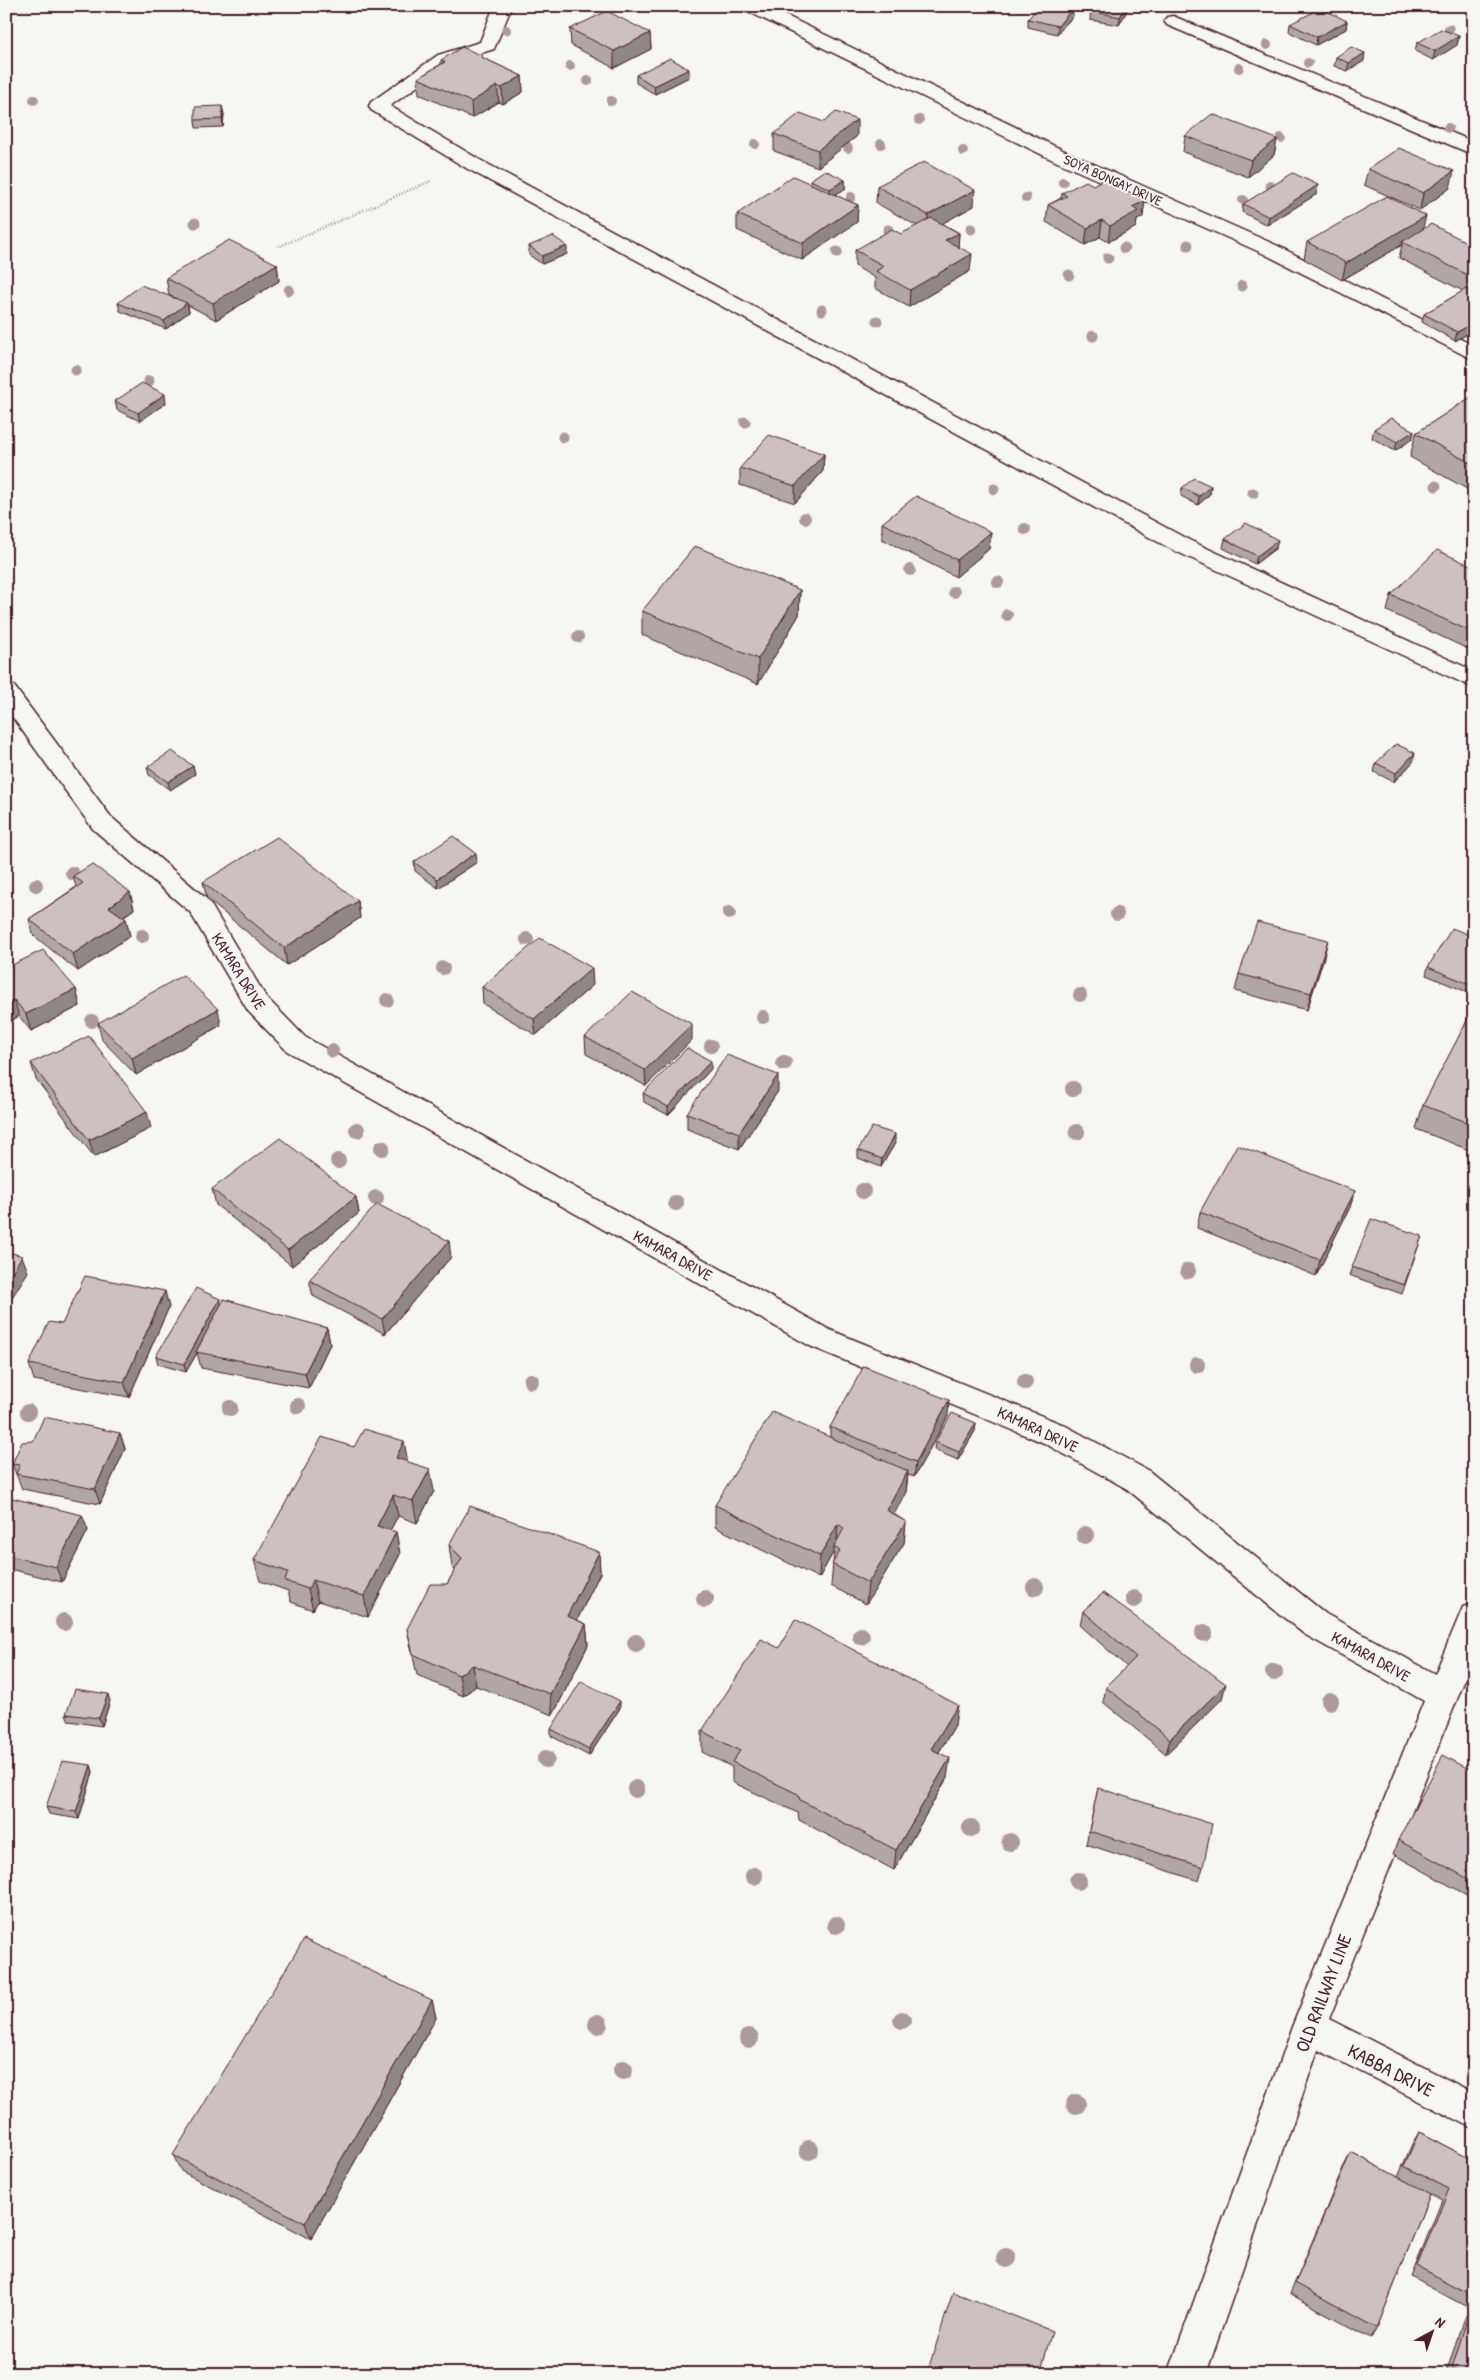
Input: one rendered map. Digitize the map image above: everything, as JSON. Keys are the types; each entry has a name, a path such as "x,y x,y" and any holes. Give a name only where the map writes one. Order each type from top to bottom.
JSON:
{"street":[{"path":"503,6 488,45 444,59 378,106 473,164 1180,545 1474,680"},
{"name":"SOYA BONGAY DRIVE","path":"751,6 1062,157 1268,249 1474,354"},
{"path":"1173,21 1474,149"},
{"name":"KAMARA DRIVE","path":"6,692 102,823 199,906 257,1004 296,1044 820,1338 1054,1434 1138,1480 1315,1624 1442,1695"},
{"name":"OLD RAILWAY LINE","path":"1187,2374 1308,2028 1474,1617"},
{"name":"KABBA DRIVE","path":"1308,2028 1474,2112"}],"path":[{"path":"278,246 473,164"}],"building":[{"path":"1039,6 1067,6 1073,8 1058,26 1028,19"},
{"path":"1094,6 1126,6 1120,17 1091,11"},
{"path":"1321,8 1347,21 1317,37 1290,24"},
{"path":"607,11 650,33 614,51 570,29"},
{"path":"1441,29 1459,36 1435,51 1417,43"},
{"path":"462,47 522,76 502,88 497,86 471,102 418,78 445,62 441,60"},
{"path":"1351,47 1365,53 1349,63 1336,57"},
{"path":"670,58 689,69 654,86 636,75"},
{"path":"222,106 222,119 195,120 195,107"},
{"path":"836,112 857,120 818,150 774,134 800,113 824,122"},
{"path":"1212,114 1277,139 1251,160 1185,136"},
{"path":"1399,148 1454,171 1423,193 1368,169"},
{"path":"924,162 975,190 928,215 877,186"},
{"path":"825,170 845,180 830,189 810,180"},
{"path":"1293,173 1318,185 1269,217 1243,204"},
{"path":"793,176 858,205 803,243 737,214"},
{"path":"1106,178 1145,201 1132,207 1138,211 1110,226 1102,220 1087,228 1048,205 1067,196 1062,193 1086,181 1093,185"},
{"path":"1387,196 1426,216 1346,263 1307,242"},
{"path":"931,218 959,233 945,240 972,254 910,290 876,271 884,266 855,250 892,229 901,234"},
{"path":"1431,224 1474,246 1474,278 1402,242"},
{"path":"553,236 567,246 542,256 529,246"},
{"path":"229,240 277,264 213,303 166,278"},
{"path":"141,285 187,303 164,321 118,303"},
{"path":"1466,289 1474,294 1474,323 1457,332 1424,314"},
{"path":"142,383 165,394 138,413 115,401"},
{"path":"1474,395 1474,465 1416,433"},
{"path":"1391,418 1414,431 1397,442 1374,429"},
{"path":"769,435 824,454 795,486 740,468"},
{"path":"1194,478 1211,486 1199,496 1182,488"},
{"path":"916,496 991,532 957,560 882,523"},
{"path":"1246,523 1278,540 1257,556 1225,539"},
{"path":"695,546 800,590 758,659 642,611"},
{"path":"1437,550 1474,567 1474,633 1391,595"},
{"path":"1396,744 1415,753 1396,773 1376,763"},
{"path":"172,751 193,766 168,782 147,767"},
{"path":"453,836 476,853 437,879 414,862"},
{"path":"277,837 358,901 284,948 203,882"},
{"path":"92,864 130,892 109,907 126,919 73,954 29,919 83,883 73,876"},
{"path":"1257,922 1328,940 1311,993 1239,974"},
{"path":"1452,928 1474,937 1474,986 1428,967"},
{"path":"540,938 592,968 534,1019 482,987"},
{"path":"43,950 76,989 26,1014 14,1000 6,1004 6,968"},
{"path":"183,975 218,1009 132,1058 98,1023"},
{"path":"632,992 692,1024 645,1070 585,1037"},
{"path":"1474,1009 1474,1125 1423,1105"},
{"path":"89,1036 147,1112 89,1140 31,1063"},
{"path":"687,1048 711,1061 668,1107 643,1093"},
{"path":"727,1055 778,1075 739,1133 687,1113"},
{"path":"872,1127 895,1134 882,1159 858,1150"},
{"path":"280,1138 356,1197 288,1250 212,1189"},
{"path":"1237,1145 1355,1191 1320,1260 1200,1212"},
{"path":"377,1204 449,1241 382,1319 309,1280"},
{"path":"1371,1219 1422,1236 1404,1285 1352,1267"},
{"path":"6,1251 22,1256 6,1282"},
{"path":"85,1276 165,1291 124,1382 29,1364 49,1322 62,1324"},
{"path":"196,1288 220,1299 184,1364 156,1356"},
{"path":"224,1299 327,1328 305,1373 196,1352"},
{"path":"864,1366 949,1400 916,1462 830,1427"},
{"path":"772,1412 908,1471 886,1510 906,1522 868,1583 832,1564 840,1551 834,1547 844,1528 838,1524 820,1556 715,1505"},
{"path":"952,1413 976,1423 959,1452 935,1442"},
{"path":"44,1417 120,1433 95,1489 16,1474 20,1465 12,1464 22,1442 33,1441"},
{"path":"364,1429 404,1441 396,1458 430,1469 413,1501 393,1495 377,1526 396,1532 364,1596 313,1580 308,1589 285,1581 288,1572 254,1560 322,1437 354,1447"},
{"path":"12,1498 82,1515 56,1567 6,1555 6,1508"},
{"path":"470,1506 599,1552 567,1616 586,1624 550,1694 473,1665 459,1675 413,1654 407,1629 430,1584 447,1584 462,1558 449,1545"},
{"path":"1103,1593 1226,1684 1170,1739 1106,1687 1136,1657 1083,1611"},
{"path":"795,1619 958,1705 931,1749 950,1758 896,1850 800,1800 798,1794 732,1762 740,1751 702,1731 761,1639 779,1648"},
{"path":"581,1681 620,1701 589,1749 551,1729"},
{"path":"75,1689 108,1694 99,1718 66,1714"},
{"path":"1443,1755 1474,1772 1474,1882 1398,1840"},
{"path":"62,1761 91,1765 76,1812 46,1807"},
{"path":"1098,1788 1212,1824 1203,1867 1089,1831"},
{"path":"304,1939 432,2000 305,2223 173,2155"},
{"path":"1419,2132 1474,2161 1474,2291 1472,2295 1417,2266 1449,2189 1404,2166"},
{"path":"1351,2152 1430,2194 1377,2328 1295,2283"},
{"path":"953,2292 1052,2331 1040,2374 937,2374 928,2370"},
{"path":"1470,2310 1474,2311 1474,2374 1463,2374 1452,2368"}]}
